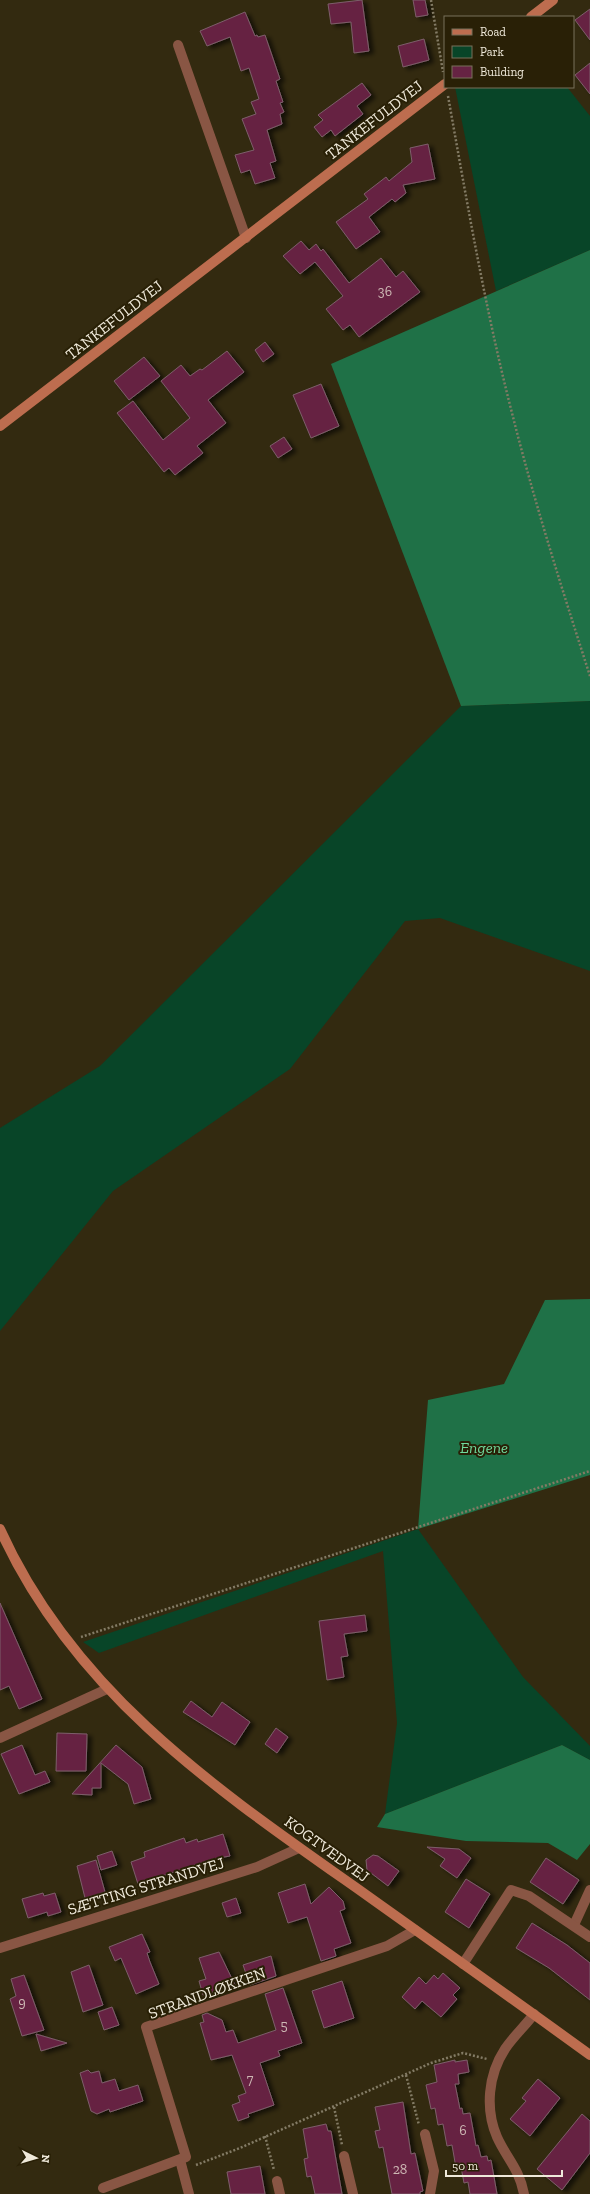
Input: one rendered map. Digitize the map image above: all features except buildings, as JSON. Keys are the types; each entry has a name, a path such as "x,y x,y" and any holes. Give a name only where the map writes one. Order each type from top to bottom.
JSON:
{"street":[{"path":"532,16 553,0"},
{"path":"178,45 246,238"},
{"name":"TANKEFULDVEJ","path":"0,426 246,238 444,80"},
{"name":"KOGTVEDVEJ","path":"0,1528 35,1593 89,1670 162,1742 201,1775 299,1848 590,2055"},
{"path":"0,1738 107,1689"},
{"name":"SÆTTING STRANDVEJ","path":"0,1948 257,1867 299,1848"},
{"path":"463,1964 511,1890 529,1896 590,1937"},
{"path":"574,1925 590,1890"},
{"name":"STRANDLØKKEN","path":"180,2160 186,2157 146,2027 387,1946 415,1930"},
{"path":"524,2194 521,2177 498,2137 491,2117 490,2088 497,2063 506,2048 534,2014"},
{"path":"425,2134 434,2171 430,2194"},
{"path":"344,2156 353,2194"},
{"path":"103,2188 180,2160 189,2194"},
{"path":"277,2181 280,2194"}],"path":[{"path":"431,0 444,80"},
{"path":"447,95 479,261 512,412 557,573 590,676"},
{"path":"69,1641 590,1471"},
{"path":"193,2166 334,2107 431,2063 463,2053 479,2056 497,2063"},
{"path":"406,2075 417,2122 425,2134"},
{"path":"334,2107 344,2156"},
{"path":"266,2136 277,2181"}],"green space":[{"path":"455,88 568,88 590,116 590,250 496,291"},
{"path":"590,250 590,701 461,706 331,364"},
{"path":"590,701 590,971 440,918 405,921 290,1069 113,1191 0,1331 0,1128 100,1066 461,706"},
{"name":"Engene","path":"590,1299 590,1475 418,1529 428,1400 504,1384 545,1300"},
{"path":"418,1529 523,1677 590,1746 590,1760 562,1745 385,1814 397,1723 383,1551 99,1653 83,1642"},
{"path":"562,1745 590,1760 590,1844 577,1860 548,1843 466,1841 377,1827 385,1814"}]}
